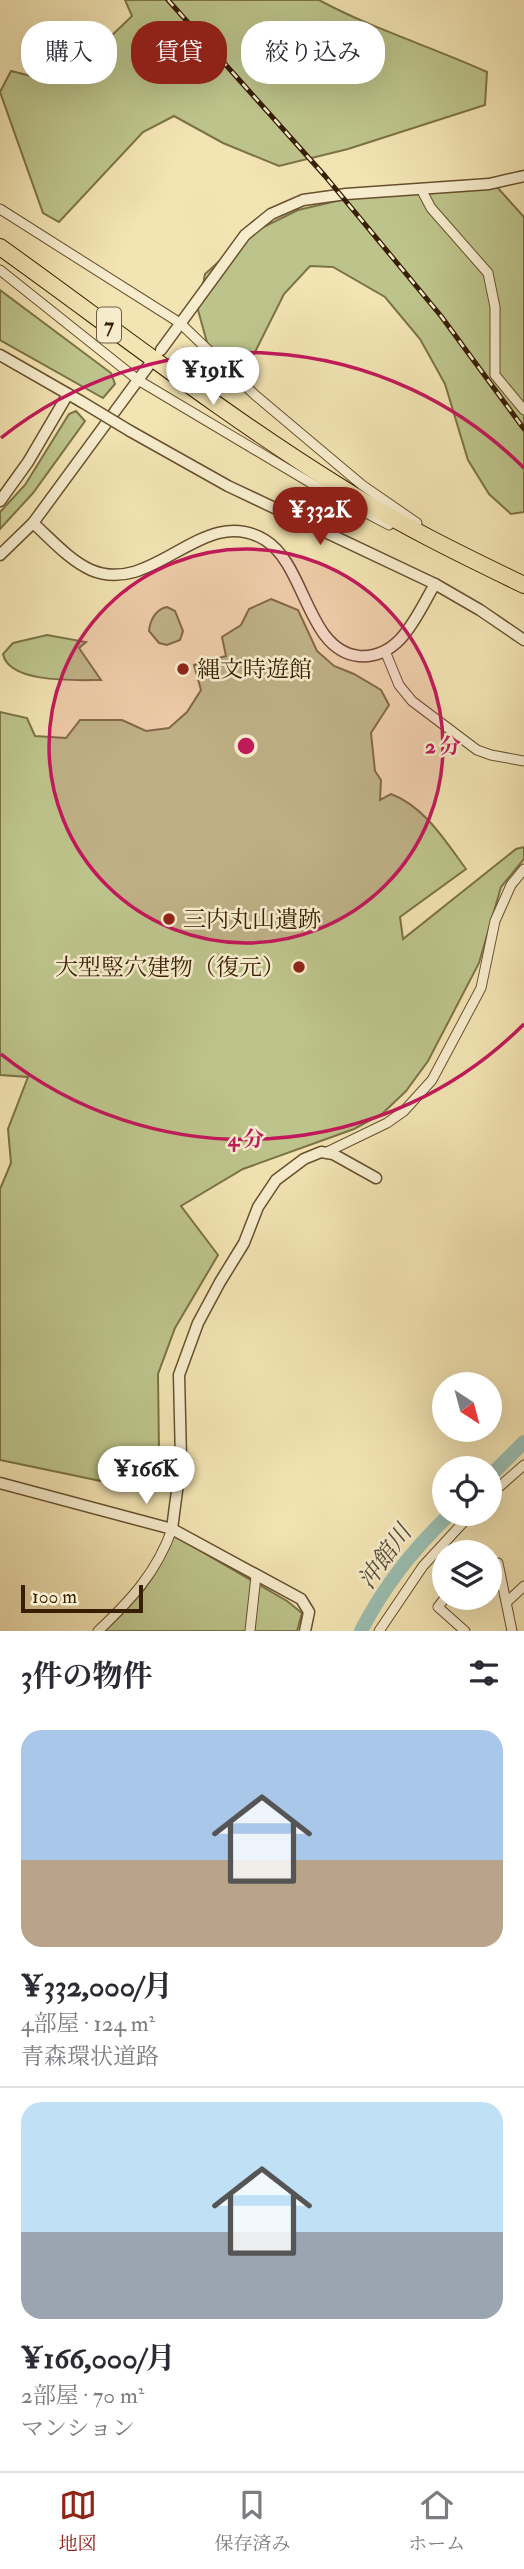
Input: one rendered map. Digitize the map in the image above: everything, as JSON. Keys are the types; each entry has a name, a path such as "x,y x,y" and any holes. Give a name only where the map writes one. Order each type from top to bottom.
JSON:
{"highway":[{"name":"7","path":"0,247 267,439 343,489 430,540 524,583"}],"street":[{"path":"161,350 246,235 271,214 287,205 321,196 489,184 524,176"},
{"path":"421,189 431,208 488,273 495,307 495,374 524,410"},
{"path":"0,209 180,323 255,395 362,485 411,520 511,573 524,583"},
{"path":"0,270 138,380 321,489 392,526 430,540"},
{"path":"0,355 228,486 435,584 524,640"},
{"path":"0,555 33,523 149,365"},
{"path":"0,501 16,481 68,394"},
{"path":"33,523 78,562 92,570 119,575 144,569 215,533 230,530 256,535 268,541 285,559 319,626 333,645 361,656 385,651 399,642 435,584"},
{"path":"385,651 400,685 412,701 477,750 524,761"},
{"path":"98,1631 127,1604 164,1552 172,1529 181,1460 179,1375 198,1323 244,1243 258,1207 266,1193 288,1170 313,1154 327,1152 387,1123 404,1111 432,1080 481,988 495,921 511,885 524,869"},
{"path":"327,1152 376,1178"},
{"path":"502,1484 524,1465"},
{"path":"0,1483 172,1529 306,1604 309,1612 305,1631"},
{"path":"379,1631 423,1566 460,1526"},
{"path":"250,1631 256,1576"},
{"path":"502,1578 512,1631"},
{"path":"508,1601 524,1586"},
{"path":"441,1610 465,1631"}],"green space":[{"path":"125,0 319,0 362,21 241,21 241,84 385,84 385,30 487,72 485,105 348,149 279,166 223,143 174,116 143,132 59,222 43,213 0,92 11,71 21,74 21,84 117,84 117,30 132,16"},
{"path":"497,187 524,217 524,512 511,514 489,494 468,460 445,384 420,339 385,297 333,267 310,266 284,294 254,354 236,362 208,346 198,310 205,274 251,233 298,210 375,192"},
{"path":"0,290 111,373 115,384 103,398 0,340"},
{"path":"76,411 85,421 33,493 0,529 0,512 25,485 69,414"},
{"path":"271,599 298,610 317,651 334,666 381,690 389,705 371,733 375,771 381,780 380,800 391,794 414,807 433,826 466,869 400,917 403,939 516,849 524,847 524,859 501,887 479,963 428,1061 406,1091 382,1114 354,1129 243,1169 181,1206 218,1255 175,1328 158,1374 159,1452 144,1490 0,1460 0,1189 11,1163 8,1129 28,1077 0,1075 0,712 27,718 35,736 66,738 80,720 122,720 146,731 169,728 187,712 201,690 194,665 226,656 222,637 241,625 249,609"},
{"path":"167,607 175,611 183,631 180,640 167,645 159,643 149,631 154,616"},
{"path":"47,635 86,642 79,648 101,680 46,678 18,671 8,664 3,654 13,643"},
{"path":"173,1535 287,1601 302,1613 297,1631 105,1631 154,1576"}],"waterway":[{"name":"沖館川","path":"502,1464 524,1442"},
{"name":"沖館川","path":"361,1631 401,1568 438,1526"}],"railway":[{"path":"168,0 325,176 441,316 524,429"}],"place":[{"name":"縄文時遊館","path":"183,669"},
{"name":"三内丸山遺跡","path":"169,919"},
{"name":"大型竪穴建物（復元）","path":"299,967"}]}
